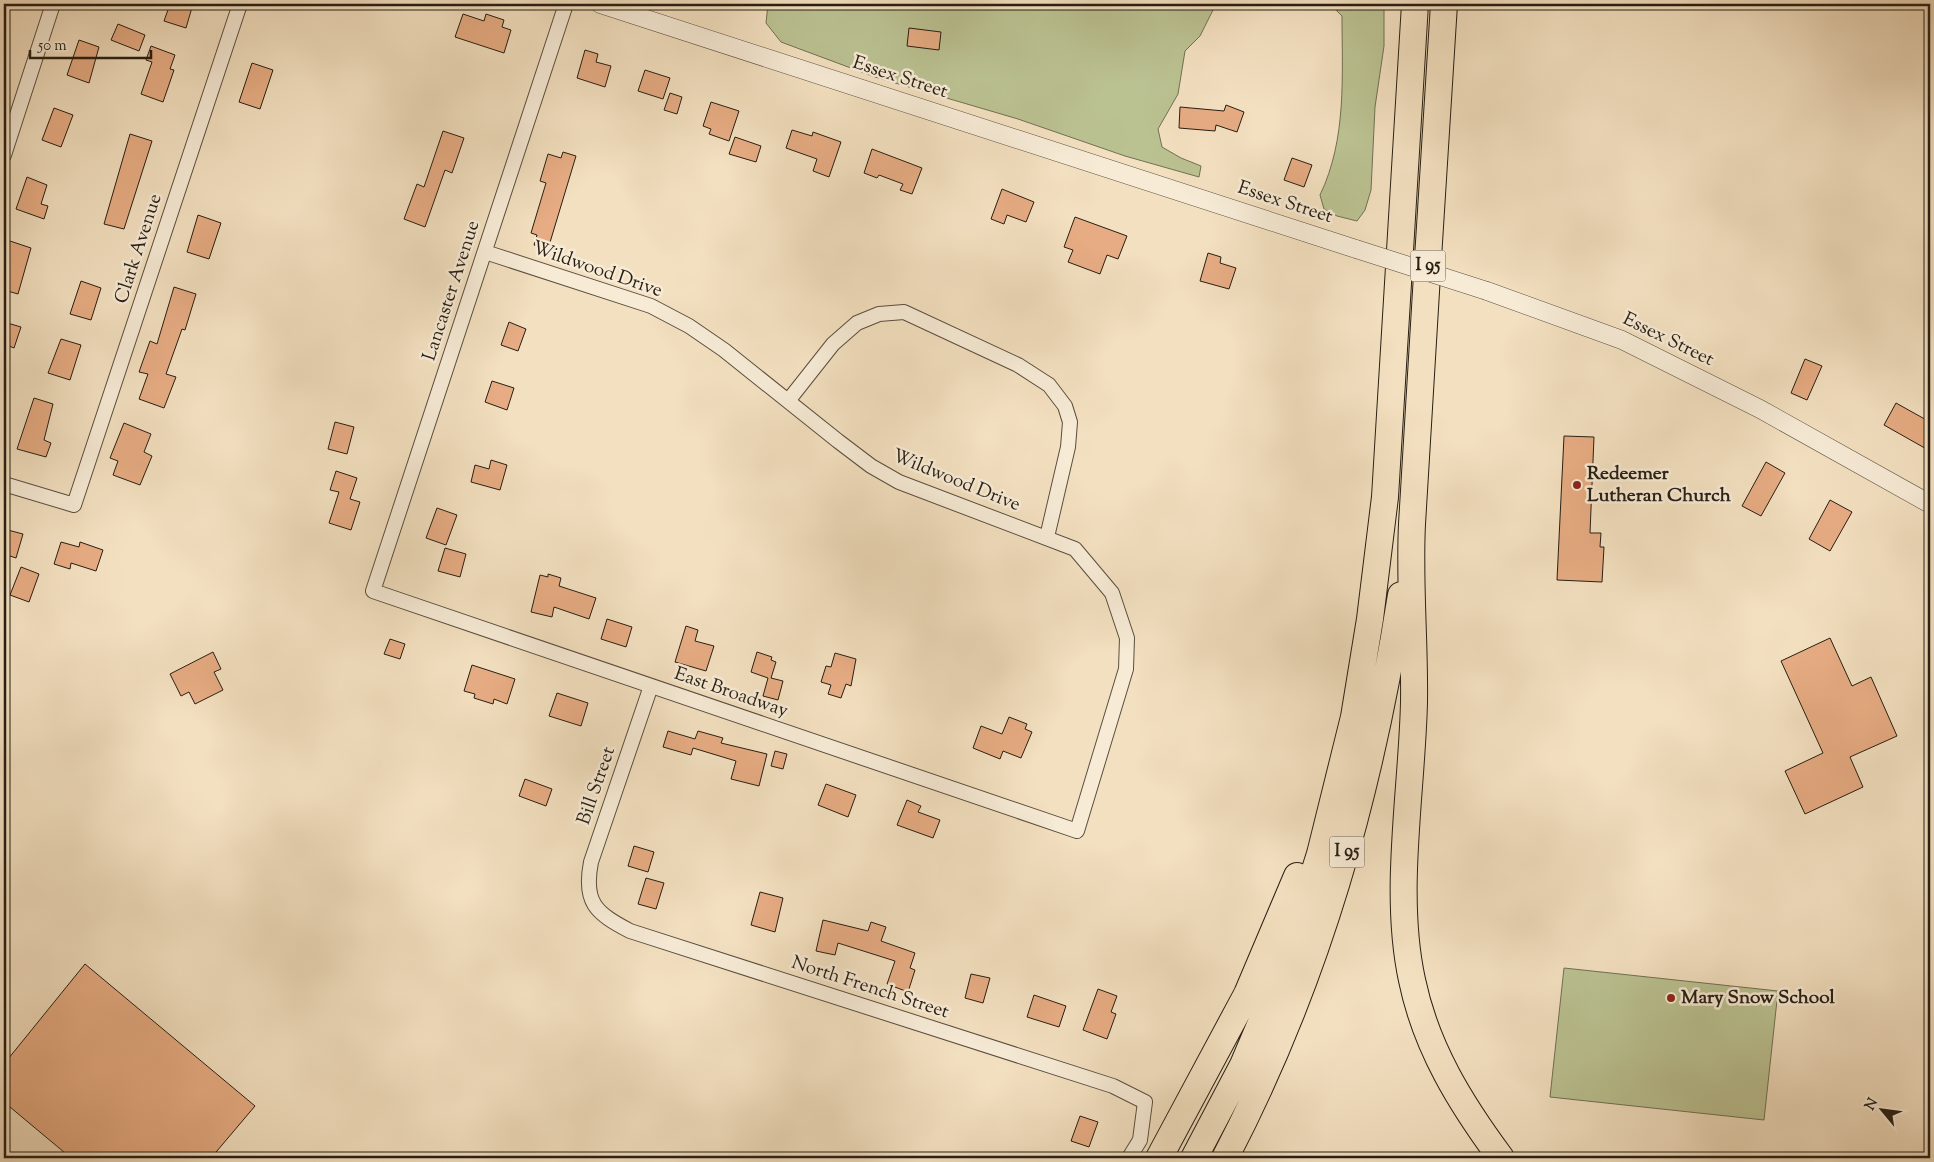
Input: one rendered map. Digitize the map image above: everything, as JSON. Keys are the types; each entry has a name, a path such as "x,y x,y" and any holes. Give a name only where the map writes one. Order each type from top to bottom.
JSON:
{"highway":[{"name":"I 95","path":"1194,1158 1247,1058 1283,971 1312,882 1354,716 1370,619 1384,506 1415,4"},
{"name":"I 95","path":"1225,1158 1256,1098 1292,1015 1340,874 1356,819 1382,702 1412,528 1444,4"},
{"path":"1412,528 1414,699 1404,901 1408,960 1415,995 1438,1059 1468,1113 1502,1158"},
{"path":"1159,1158 1247,994 1303,861 1327,826"}],"street":[{"path":"4,155 53,4"},
{"name":"Clark Avenue","path":"4,484 74,505 240,4"},
{"name":"Lancaster Avenue","path":"373,591 566,4"},
{"name":"Essex Street","path":"600,4 1487,291 1622,340 1760,409 1930,504"},
{"name":"Wildwood Drive","path":"485,252 651,306 689,326 724,350 871,466 899,482 1075,549 1112,593 1126,638 1126,669 1076,831"},
{"path":"788,401 833,344 857,323 879,314 904,312 1018,365 1049,385 1065,406 1070,422 1068,447 1047,537"},
{"name":"East Broadway","path":"373,591 1076,831"},
{"name":"Bill Street","path":"591,900 587,882 591,862 651,686"},
{"name":"North French Street","path":"591,900 606,918 630,931 1114,1086 1145,1102 1140,1140 1129,1158"}],"green space":[{"path":"768,4 1212,4 1213,10 1200,36 1185,51 1178,94 1158,129 1162,147 1181,158 1201,166 1199,177 1125,156 1018,119 875,77 781,42 766,23"},
{"path":"1330,4 1384,4 1384,46 1375,107 1371,190 1365,210 1357,221 1337,216 1324,209 1320,195 1329,174 1335,152 1341,107 1342,16"},
{"path":"1564,968 1778,991 1764,1120 1550,1097"}],"building":[{"path":"170,4 193,4 186,28 164,21"},
{"path":"463,14 484,21 486,14 504,20 502,27 511,30 504,53 455,37"},
{"path":"118,24 145,35 139,51 111,40"},
{"path":"909,28 941,32 939,50 907,46"},
{"path":"79,40 99,47 89,83 67,75"},
{"path":"151,46 175,55 170,69 174,70 163,102 141,94 152,62 146,60"},
{"path":"585,50 598,54 596,62 611,66 605,87 577,78"},
{"path":"252,63 273,70 260,109 239,102"},
{"path":"645,70 670,78 663,99 638,91"},
{"path":"670,93 682,97 677,114 664,110"},
{"path":"711,102 739,111 729,141 709,134 711,129 703,126"},
{"path":"1226,105 1244,112 1237,132 1216,125 1215,131 1179,128 1180,107 1224,111"},
{"path":"54,108 73,115 61,147 42,140"},
{"path":"792,130 812,136 813,132 841,142 829,177 813,171 817,159 786,148"},
{"path":"443,131 464,138 452,173 445,170 425,227 404,219 417,184 424,187"},
{"path":"130,134 152,141 124,229 104,224"},
{"path":"735,137 761,146 756,162 729,154"},
{"path":"872,149 922,168 912,194 900,190 903,184 879,175 877,178 864,173"},
{"path":"563,152 576,156 548,249 534,245 537,235 531,233 546,183 540,181 548,154 561,158"},
{"path":"1292,158 1312,165 1304,187 1284,180"},
{"path":"27,177 47,185 41,204 48,206 44,219 16,209"},
{"path":"1002,189 1034,202 1026,222 1007,215 1004,224 991,219"},
{"path":"198,215 221,223 209,259 187,252"},
{"path":"1075,217 1127,236 1118,259 1107,255 1100,274 1068,262 1073,250 1064,247"},
{"path":"7,240 31,248 18,294 4,290 4,249"},
{"path":"1208,253 1221,257 1220,263 1236,268 1229,289 1200,281"},
{"path":"81,281 101,288 91,320 70,314"},
{"path":"174,287 196,294 185,330 182,329 166,374 176,377 164,408 139,399 148,374 139,372 150,341 157,344"},
{"path":"4,322 21,327 14,348 4,344"},
{"path":"509,322 526,329 518,351 501,345"},
{"path":"61,339 81,345 70,380 48,373"},
{"path":"1805,359 1822,366 1807,400 1791,393"},
{"path":"492,381 514,388 507,410 485,402"},
{"path":"34,398 53,404 44,440 51,443 46,457 17,449"},
{"path":"1896,403 1930,422 1930,451 1884,425"},
{"path":"335,422 354,427 347,454 328,449"},
{"path":"124,423 151,434 144,452 152,456 140,485 113,475 118,461 110,458"},
{"name":"Redeemer Lutheran Church","path":"1564,436 1594,437 1590,533 1601,533 1600,547 1604,547 1602,582 1557,580"},
{"path":"491,460 507,465 500,490 471,482 475,465 489,469"},
{"path":"1766,462 1785,473 1761,516 1742,506"},
{"path":"336,471 357,478 350,499 360,502 351,530 329,523 339,492 330,490"},
{"path":"1830,500 1852,512 1830,551 1809,539"},
{"path":"437,508 457,515 446,545 426,538"},
{"path":"4,529 23,534 16,558 4,554"},
{"path":"61,542 79,547 80,542 103,550 96,571 71,563 70,569 54,564"},
{"path":"445,548 466,554 460,577 438,571"},
{"path":"21,567 39,574 29,602 10,595"},
{"path":"548,574 561,578 559,586 596,598 589,619 554,607 552,617 531,612 540,575 548,577"},
{"path":"607,619 632,627 626,647 601,639"},
{"path":"686,626 698,630 695,641 714,646 706,671 675,662"},
{"path":"1830,638 1852,686 1871,677 1897,736 1850,757 1863,787 1805,814 1785,771 1823,753 1781,661"},
{"path":"390,639 405,644 400,659 384,654"},
{"path":"213,652 221,669 214,672 223,690 195,704 189,692 181,696 170,674"},
{"path":"757,652 772,657 771,660 776,662 771,678 783,681 778,700 763,696 768,678 751,672"},
{"path":"835,653 856,659 851,686 846,684 841,698 828,694 831,685 821,682 826,666 831,667"},
{"path":"472,665 515,679 507,704 494,699 493,704 474,698 475,694 464,691"},
{"path":"557,693 588,703 581,726 549,716"},
{"path":"1009,717 1027,724 1025,729 1032,732 1021,758 1003,751 1000,759 973,748 981,726 1002,734"},
{"path":"668,731 695,739 698,731 723,738 721,743 767,754 759,786 731,779 736,761 693,748 691,755 663,747"},
{"path":"775,751 787,754 783,769 771,766"},
{"path":"525,779 552,789 546,806 519,796"},
{"path":"826,784 856,795 848,817 818,805"},
{"path":"907,800 921,806 918,812 940,820 933,838 897,825"},
{"path":"634,846 654,852 648,872 628,866"},
{"path":"646,878 664,883 656,909 638,904"},
{"path":"760,892 783,898 775,932 751,925"},
{"path":"823,920 868,931 871,922 886,927 881,941 915,953 910,968 915,970 908,992 887,984 895,961 838,943 835,955 816,951"},
{"path":"85,964 255,1106 211,1158 71,1158 4,1102 4,1064"},
{"path":"971,974 990,978 983,1003 965,998"},
{"path":"1098,989 1117,996 1111,1012 1116,1014 1107,1039 1083,1030"},
{"path":"1034,995 1066,1006 1059,1027 1027,1017"},
{"path":"1080,1116 1098,1122 1089,1147 1071,1141"}],"place":[{"name":"Redeemer Lutheran Church","path":"1577,485"},
{"name":"Mary Snow School","path":"1671,998"}]}
